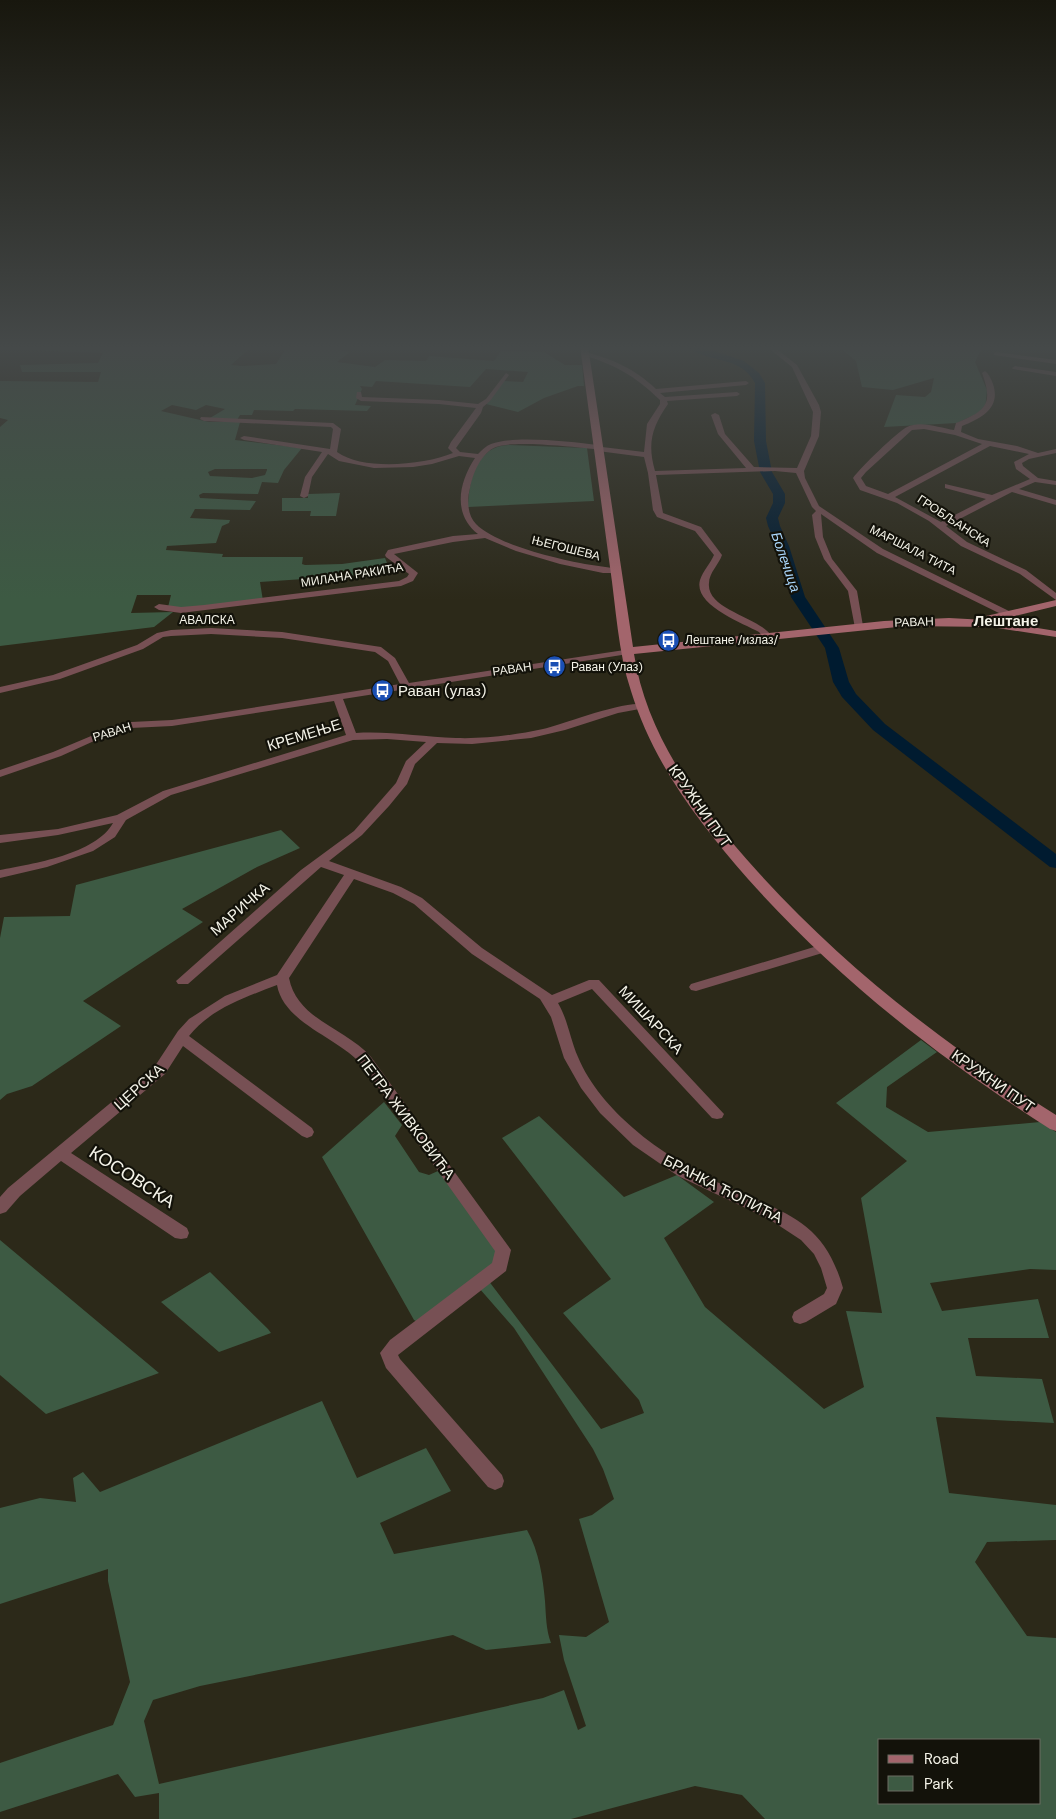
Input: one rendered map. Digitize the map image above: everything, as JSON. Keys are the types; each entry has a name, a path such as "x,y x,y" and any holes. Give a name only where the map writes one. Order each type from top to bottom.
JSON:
{"main road":[{"name":"КРУЖНИ ПУТ","path":"596,431 631,673 641,706 669,762 710,825 765,889 824,948 877,996 927,1035 1056,1124"},
{"name":"РАВАН","path":"974,621 1056,603"},
{"path":"1008,614 1033,629 1056,634"},
{"name":"РАВАН","path":"628,651 858,626 923,622 974,621 1033,629"}],"street":[{"path":"304,496 309,476 315,464 330,452 336,431"},
{"path":"458,454 452,448 456,438 463,431"},
{"path":"650,431 647,455 652,473 654,505 658,513 668,519 698,529 718,553 717,559 704,583 710,600 762,630 766,636"},
{"path":"721,431 752,470"},
{"path":"652,473 771,469 800,471 815,436 815,431"},
{"name":"ГРОБЉАНСКА","path":"907,431 863,470 857,478 863,488 890,496 942,525 964,544 1023,572 1056,597"},
{"name":"ГРОБЉАНСКА","path":"961,431 973,440 990,443"},
{"path":"244,438 330,452 341,460 351,463 404,466 440,461 458,454 479,456 494,445 502,443 598,448 647,455"},
{"path":"990,443 1021,448 1037,455"},
{"name":"ГРОБЉАНСКА","path":"890,496 990,443"},
{"path":"1034,480 1017,464 1021,460 1056,451"},
{"name":"ЊЕГОШЕВА","path":"479,456 466,486 466,514 474,527 487,535 541,557 616,571"},
{"name":"МАРШАЛА ТИТА","path":"800,471 801,478 813,503 820,511 880,551 1008,614"},
{"path":"942,525 993,498 1034,480 1056,483"},
{"path":"948,486 993,498"},
{"path":"1013,490 1056,503"},
{"path":"820,511 816,515 819,537 836,572 852,590 858,626"},
{"name":"МИЛАНА РАКИЋА","path":"160,607 181,610 204,608 401,583 410,579 414,573 392,559 389,555 391,552 453,539 487,535"},
{"name":"АВАЛСКА","path":"0,690 56,677 87,667 140,647 160,635 211,632 282,635 378,649 386,653 393,661 405,685"},
{"name":"РАВАН","path":"0,774 58,754 101,734 131,725 172,723 628,651"},
{"path":"337,696 352,737"},
{"name":"КРЕМЕЊЕ","path":"0,874 82,852 111,835 121,818 167,794 352,737 389,735 433,741 471,742 528,735 572,725 618,710 641,706"},
{"path":"320,862 358,833 401,784 410,763 433,741"},
{"path":"0,839 58,832 121,818"},
{"path":"320,862 397,890 418,900 477,951 551,1001"},
{"name":"МАРИЧКА","path":"183,981 320,862"},
{"path":"282,978 351,874"},
{"path":"696,987 824,948"},
{"name":"ЦЕРСКА","path":"0,1208 14,1192 160,1070 182,1038 185,1030 212,1009 282,978"},
{"name":"ПЕТРА ЖИВКОВИЋА","path":"282,978 284,989 292,1002 305,1015 320,1028 357,1051 371,1066 503,1250 500,1266 396,1345 390,1353 392,1363 494,1481"},
{"name":"МИШАРСКА","path":"551,1001 594,984 717,1114"},
{"name":"БРАНКА ЋОПИЋА","path":"551,1001 556,1011 563,1039 578,1069 603,1106 628,1131 648,1149 672,1166 720,1190 772,1212 811,1240 823,1254 829,1262 833,1274 834,1293 830,1299 800,1317"},
{"path":"182,1038 307,1132"},
{"name":"КОСОВСКА","path":"61,1154 181,1233"}],"green space":[{"path":"0,431 238,431 235,440 302,448 284,470 278,483 262,482 258,494 203,493 199,495 200,498 256,501 250,510 195,509 190,518 230,520 229,523 222,526 216,543 167,546 166,550 223,554 222,557 303,557 302,564 305,565 342,564 385,558 391,573 260,582 263,601 204,607 168,607 171,595 137,595 131,613 173,612 154,627 0,646","holes":["215,469 267,469 265,475 252,478 210,476 208,472"]},
{"path":"509,445 587,448 594,501 468,507 470,486 476,466 489,451"},
{"path":"340,493 336,516 310,516 311,511 282,511 282,498 308,498 308,494"},
{"path":"281,830 300,848 257,867 182,909 203,922 83,1001 121,1026 32,1086 7,1094 0,1100 0,938 4,917 70,916 76,885"},
{"path":"921,1040 937,1052 887,1087 886,1107 928,1132 1040,1122 1056,1132 1056,1270 1030,1269 930,1283 942,1311 1038,1299 1049,1338 968,1338 976,1376 1042,1379 1054,1423 936,1417 949,1493 1056,1505 1056,1540 987,1542 975,1562 1027,1636 1056,1638 1056,1819 765,1819 742,1795 695,1786 571,1819 159,1819 159,1793 135,1797 118,1774 0,1812 0,1763 113,1725 130,1682 108,1581 108,1569 0,1604 0,1508 40,1498 76,1502 73,1478 83,1472 100,1492 322,1401 357,1478 426,1448 451,1491 380,1523 394,1554 527,1530 535,1547 540,1565 547,1628 551,1643 486,1650 453,1635 200,1686 153,1700 144,1721 159,1784 543,1698 564,1690 578,1730 586,1726 564,1660 559,1635 586,1637 609,1622 579,1519 592,1515 614,1499 593,1449 514,1328 479,1288 488,1280 601,1429 644,1413 639,1400 563,1313 611,1279 502,1138 539,1116 624,1197 677,1175 714,1202 664,1238 705,1307 824,1409 864,1387 846,1311 882,1313 861,1198 907,1161 836,1103"},
{"path":"384,1102 402,1125 395,1136 419,1172 429,1175 438,1171 498,1246 490,1269 420,1323 414,1320 322,1157"},
{"path":"0,1240 159,1373 46,1414 0,1375"},
{"path":"210,1272 271,1333 219,1352 161,1302"}],"waterway":[{"name":"Болечица","path":"760,431 766,472 779,494 779,503 772,518 783,546 798,597 832,648 841,682 850,697 879,727 1056,863"}],"place":[{"name":"Лештане /излаз/","path":"669,640"},
{"name":"Раван (Улаз)","path":"555,667"},
{"name":"Раван (улаз)","path":"382,691"}],"district":[{"name":"Лештане","path":"1006,621"}]}
